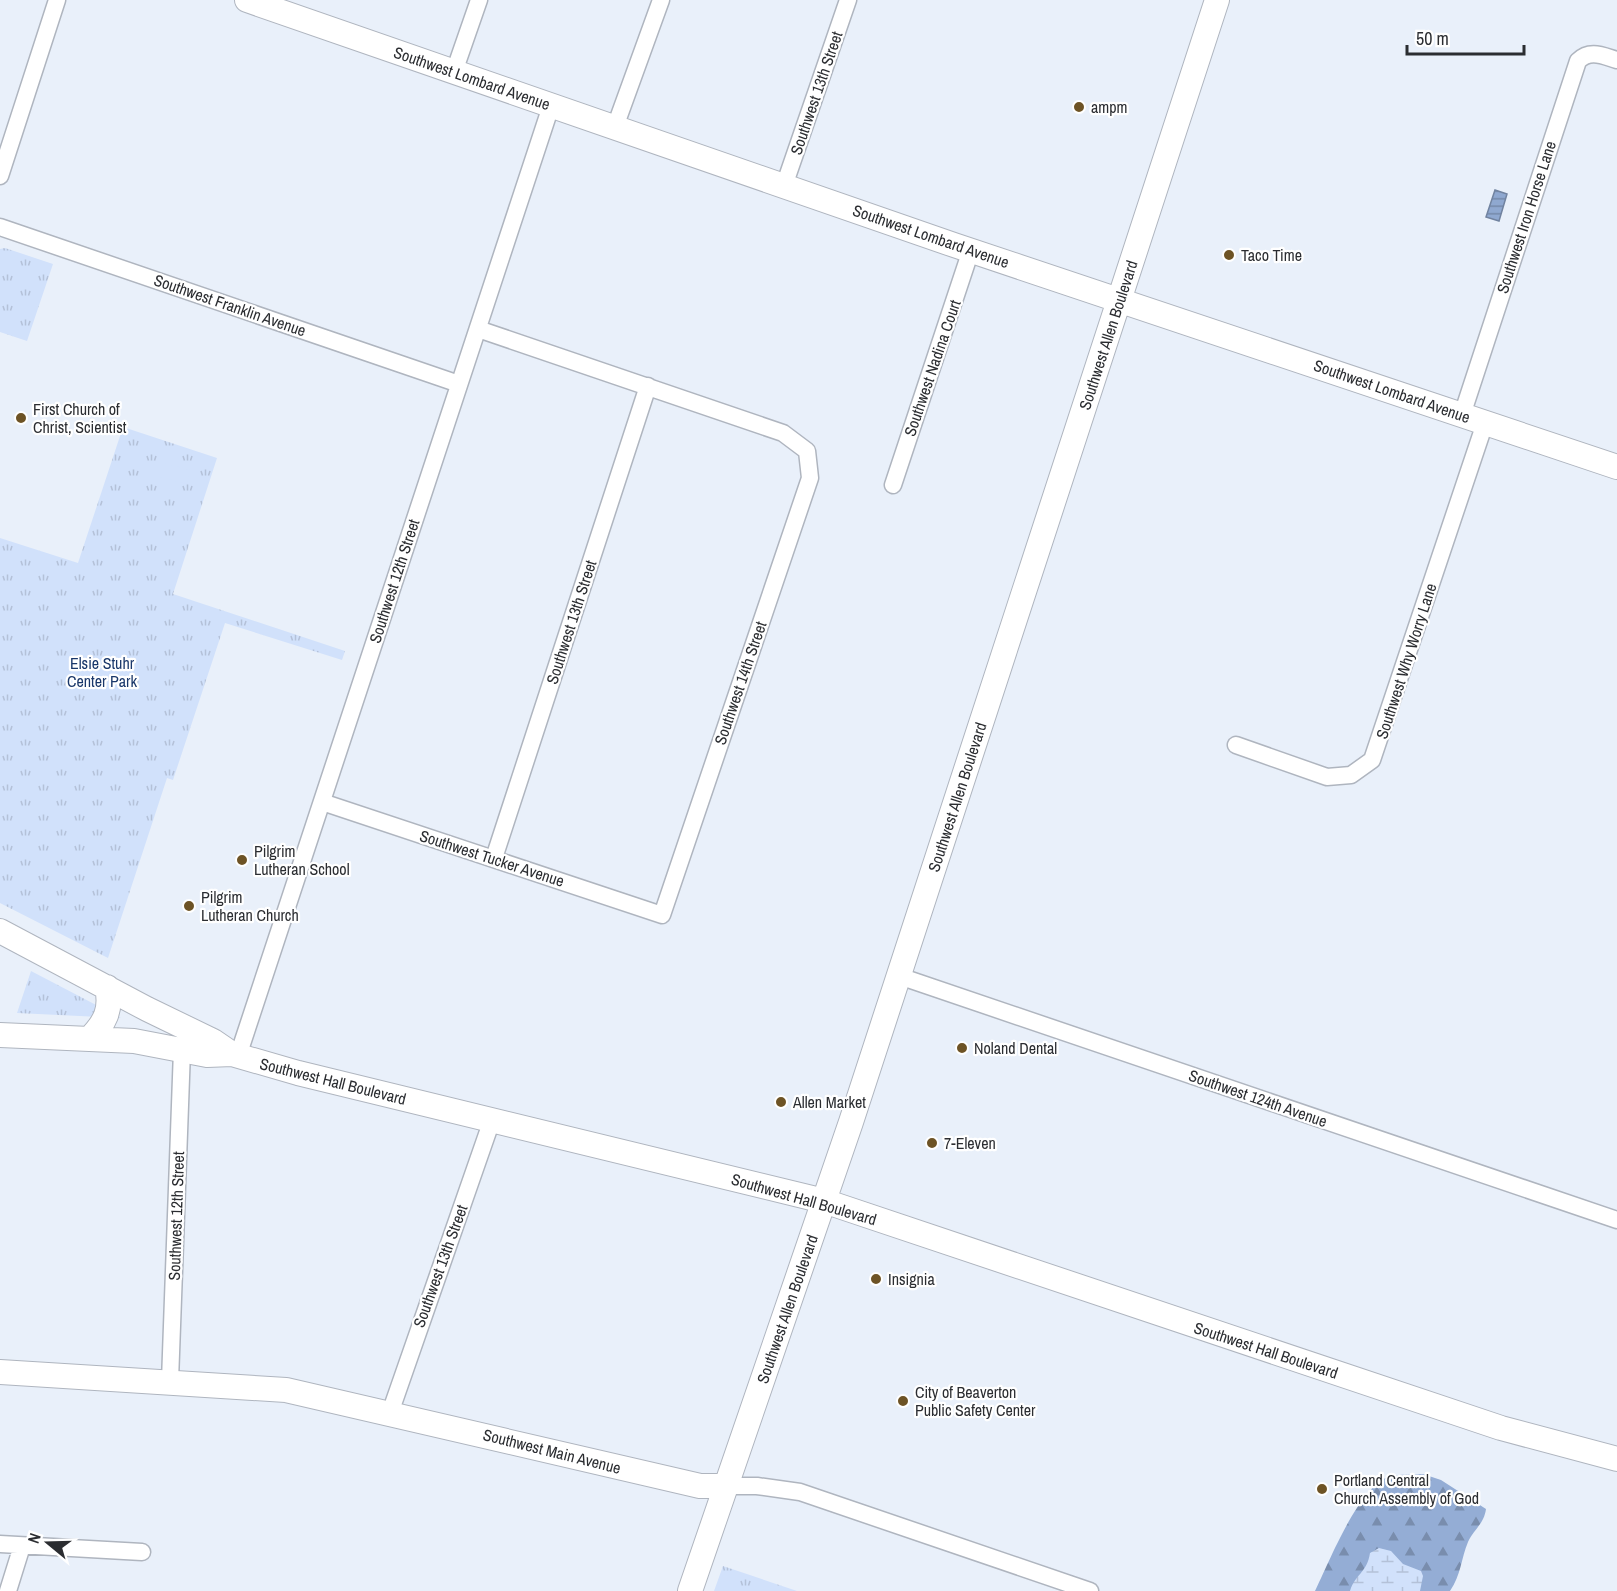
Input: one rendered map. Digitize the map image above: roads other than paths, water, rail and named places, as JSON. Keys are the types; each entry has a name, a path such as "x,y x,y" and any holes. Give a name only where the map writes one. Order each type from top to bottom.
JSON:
{"main road":[{"name":"Southwest Lombard Avenue","path":"247,0 971,250 1617,467"},
{"name":"Southwest Allen Boulevard","path":"690,1591 899,976 1217,0"},
{"name":"Southwest Hall Boulevard","path":"0,931 213,1041 235,1055 824,1201 1490,1424 1617,1459"},
{"path":"89,1039 104,1023 108,1014 107,987"},
{"path":"0,1035 134,1041 207,1054 235,1055"},
{"name":"Southwest Main Avenue","path":"0,1372 286,1390 700,1486 726,1486"}],"street":[{"path":"0,176 57,0"},
{"path":"454,72 479,0"},
{"path":"615,127 662,0"},
{"name":"Southwest 13th Street","path":"784,186 848,0"},
{"name":"Southwest Iron Horse Lane","path":"1462,415 1575,67 1584,54 1601,55 1617,60"},
{"name":"Southwest 12th Street","path":"235,1055 322,802 551,106"},
{"name":"Southwest Franklin Avenue","path":"0,226 459,384"},
{"name":"Southwest Nadina Court","path":"893,485 971,250"},
{"path":"478,329 648,386"},
{"name":"Southwest 13th Street","path":"494,858 648,386"},
{"name":"Southwest 14th Street","path":"648,386 783,433 807,451 810,478 662,915"},
{"name":"Southwest Why Worry Lane","path":"1236,745 1327,777 1351,775 1372,760 1485,423"},
{"name":"Southwest Tucker Avenue","path":"322,802 662,915"},
{"name":"Southwest 124th Avenue","path":"899,976 1617,1220"},
{"name":"Southwest 12th Street","path":"170,1382 182,1050"},
{"name":"Southwest 13th Street","path":"390,1413 492,1120"},
{"name":"Southwest Main Avenue","path":"726,1486 757,1486 800,1492 1090,1591"},
{"path":"0,1544 142,1552"},
{"path":"8,1591 22,1546"}],"place":[{"name":"ampm","path":"1079,107"},
{"name":"Taco Time","path":"1229,255"},
{"name":"First Church of Christ, Scientist","path":"21,418"},
{"name":"Pilgrim Lutheran School","path":"242,860"},
{"name":"Pilgrim Lutheran Church","path":"189,906"},
{"name":"Noland Dental","path":"962,1048"},
{"name":"Allen Market","path":"781,1102"},
{"name":"7-Eleven","path":"932,1143"},
{"name":"Insignia","path":"876,1279"},
{"name":"City of Beaverton Public Safety Center","path":"903,1401"},
{"name":"Portland Central Church Assembly of God","path":"1322,1489"}],"park label":[{"name":"Elsie Stuhr Center Park","path":"102,672"}]}
